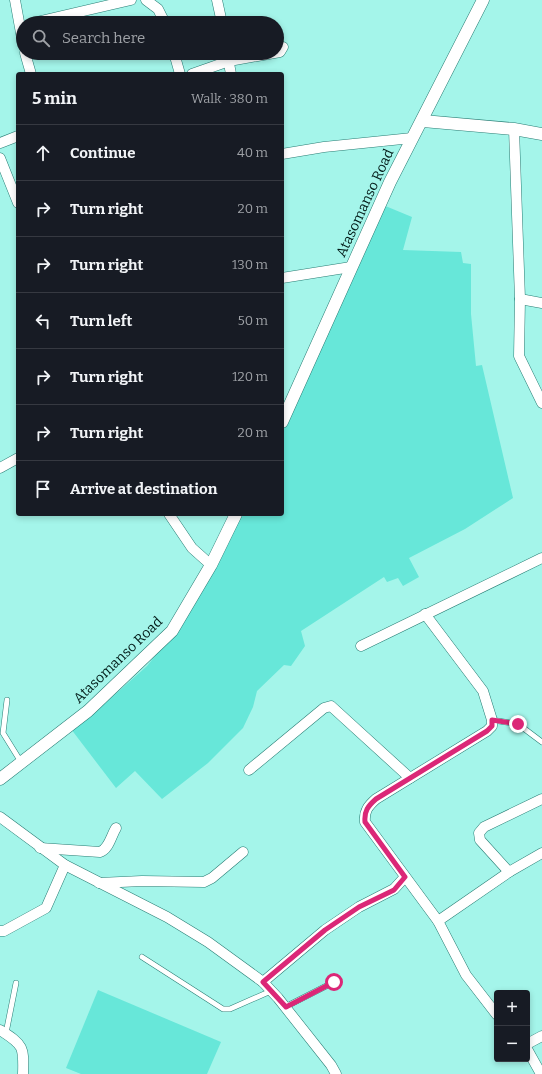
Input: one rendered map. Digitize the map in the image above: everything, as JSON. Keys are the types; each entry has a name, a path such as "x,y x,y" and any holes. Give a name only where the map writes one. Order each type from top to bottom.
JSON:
{"street":[{"path":"15,0 19,16"},
{"path":"62,16 131,0"},
{"path":"146,0 158,8 162,16"},
{"path":"217,0 220,16"},
{"name":"Atasomanso Road","path":"284,418 390,182 483,0"},
{"path":"27,60 30,72"},
{"path":"176,60 179,72"},
{"path":"196,72 222,60"},
{"path":"229,60 231,72"},
{"path":"422,121 514,129 542,134"},
{"path":"514,129 520,299 519,356 542,404"},
{"path":"0,143 16,137"},
{"path":"284,154 324,147 412,138"},
{"path":"0,158 16,198"},
{"path":"284,278 351,267"},
{"path":"520,299 542,303"},
{"path":"0,468 16,459"},
{"path":"170,516 192,548 211,565"},
{"name":"Atasomanso Road","path":"0,778 88,711 167,635 211,565 235,516"},
{"path":"361,646 542,558"},
{"path":"425,614 483,691 492,720 492,726 487,731 376,799 368,806 364,813 365,822 369,830 438,921 466,974 494,1011"},
{"path":"249,770 324,708 331,706 410,778"},
{"path":"509,872 480,840 479,833 484,827 542,799"},
{"path":"0,817 65,865 97,883 167,917 208,942 263,982 286,1007 331,1065 336,1074"},
{"path":"40,848 104,851 108,846 116,828"},
{"path":"97,883 142,881 204,882 212,878 243,852"},
{"path":"438,921 509,872 542,853"},
{"path":"0,931 4,931 46,908 65,865"},
{"path":"263,982 325,930 359,907 394,890 405,877"},
{"path":"394,890 416,892"},
{"path":"3,1032 21,1046 24,1057 23,1074"},
{"path":"530,1042 542,1036"},
{"path":"530,1054 541,1074"}],"lane":[{"path":"7,700 3,733 21,762"},
{"path":"492,720 518,724 542,742"},
{"path":"142,957 223,1009 230,1009 271,991"},
{"path":"286,1007 334,982"},
{"path":"3,1032 16,983"}],"shaded area":[{"path":"383,205 412,217 403,250 461,252 463,263 471,264 471,314 476,366 482,365 513,498 465,529 409,558 419,577 403,586 398,578 387,582 384,577 301,631 305,646 291,666 284,665 257,691 253,707 243,728 208,763 162,799 135,771 116,788 71,729 101,707 147,666 176,630 223,552 241,516 284,516 284,427"},
{"path":"98,990 221,1042 207,1074 81,1074 66,1068"}],"route":[{"path":"334,982 286,1007 263,982 325,930 359,907 394,890 405,877 369,830 365,822 364,813 368,806 376,799 487,731 492,726 492,720 518,724"}]}
